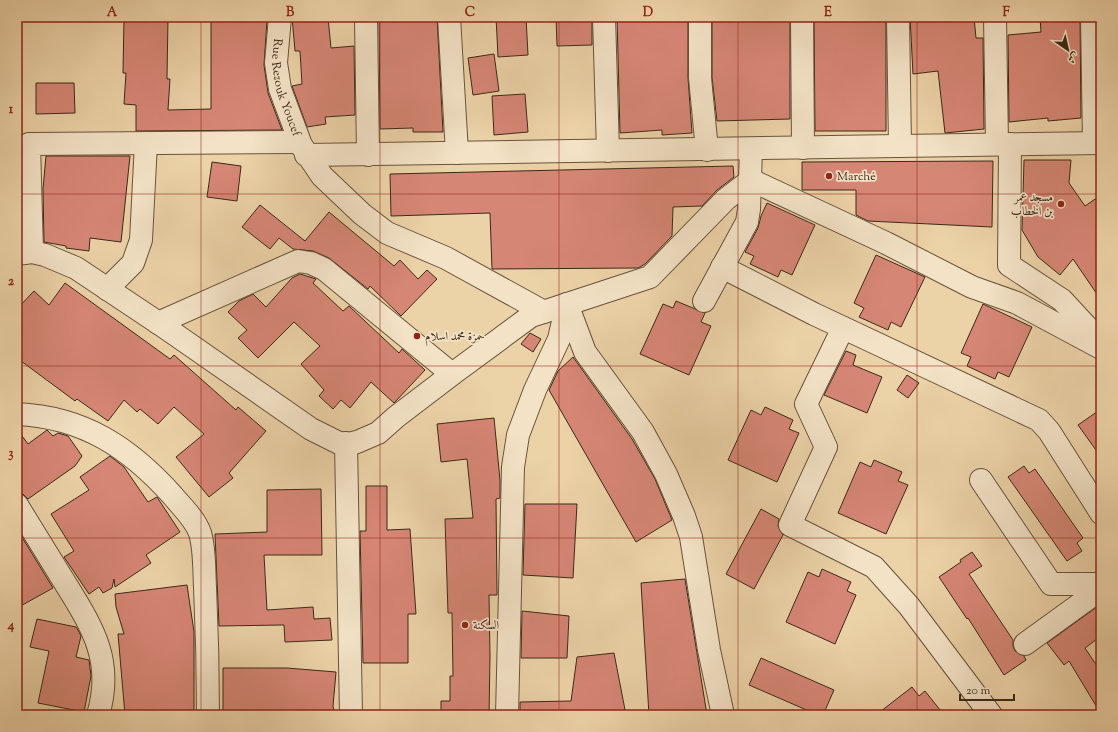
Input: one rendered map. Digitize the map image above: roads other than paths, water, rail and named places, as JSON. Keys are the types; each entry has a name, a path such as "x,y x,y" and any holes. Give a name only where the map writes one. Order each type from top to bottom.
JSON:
{"street":[{"name":"Rue Rezouk Youcef","path":"280,17 276,63 277,76 280,89 303,148 313,165 332,186 377,226 395,237 446,258 544,312"},
{"path":"366,17 368,155"},
{"path":"449,17 457,153"},
{"path":"604,17 608,151"},
{"path":"700,17 700,78 707,150"},
{"path":"802,17 803,148"},
{"path":"898,17 900,146"},
{"path":"995,17 1009,265 1062,300 1101,342"},
{"path":"751,180 726,199 650,278 531,316 452,374 396,417 378,433 358,442 339,443 311,429 76,268 45,255 24,253 29,144 146,143 303,148 368,155 1098,143 1092,17"},
{"path":"107,289 133,263 141,240 146,143"},
{"path":"704,301 747,222 751,180 751,149"},
{"path":"751,180 886,243 972,287 1017,303 1101,348"},
{"path":"158,323 298,261 311,263 324,269 452,374"},
{"path":"722,267 843,328 1039,420 1049,431 1101,513"},
{"path":"507,715 513,467 518,435 535,390 559,339 567,304"},
{"path":"567,304 586,352 643,432 666,474 684,516 691,538 709,650 723,715"},
{"path":"843,328 806,404 826,446 790,525 874,567 909,606 991,715"},
{"path":"17,414 33,414 71,422 87,428 141,464 161,483 195,524 202,545 208,655 208,715"},
{"path":"346,443 351,715"},
{"path":"981,480 1051,584 1101,584"},
{"path":"17,505 95,634 102,658 104,680 98,715"},
{"path":"1025,644 1101,589"}],"place":[{"name":"Marché","path":"829,176"},
{"name":"مسجد عمر بن الخطاب","path":"1061,204"},
{"name":"حمزة محمد اسلام","path":"417,336"},
{"name":"السكنة","path":"465,625"}]}
